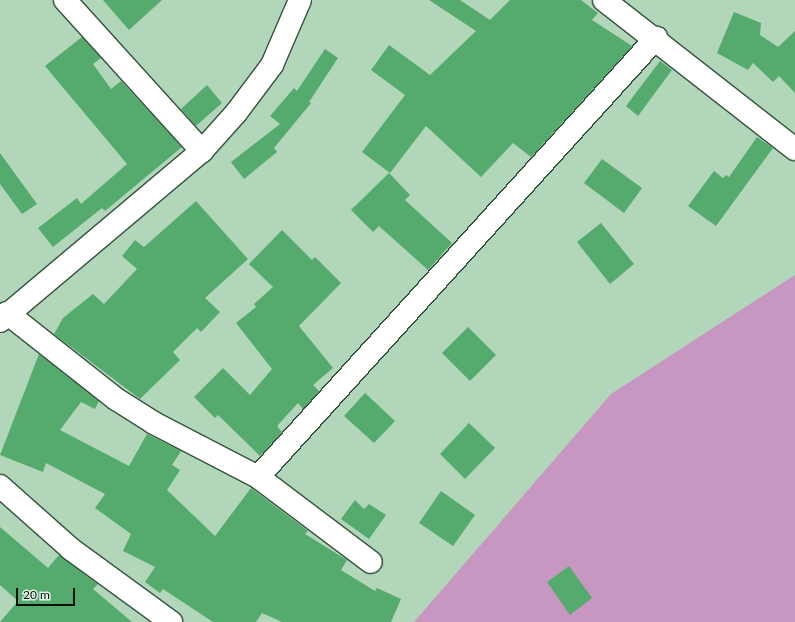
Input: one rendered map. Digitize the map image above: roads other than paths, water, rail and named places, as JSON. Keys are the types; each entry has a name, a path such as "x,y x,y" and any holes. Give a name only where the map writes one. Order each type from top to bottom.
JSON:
{"street":[{"path":"65,0 202,150"},
{"path":"300,0 272,65 236,113 202,150 4,317 116,399 154,423 258,477 371,562"},
{"path":"604,0 656,38 795,149"},
{"path":"258,477 656,38"},
{"path":"0,486 71,549 171,622"}]}
